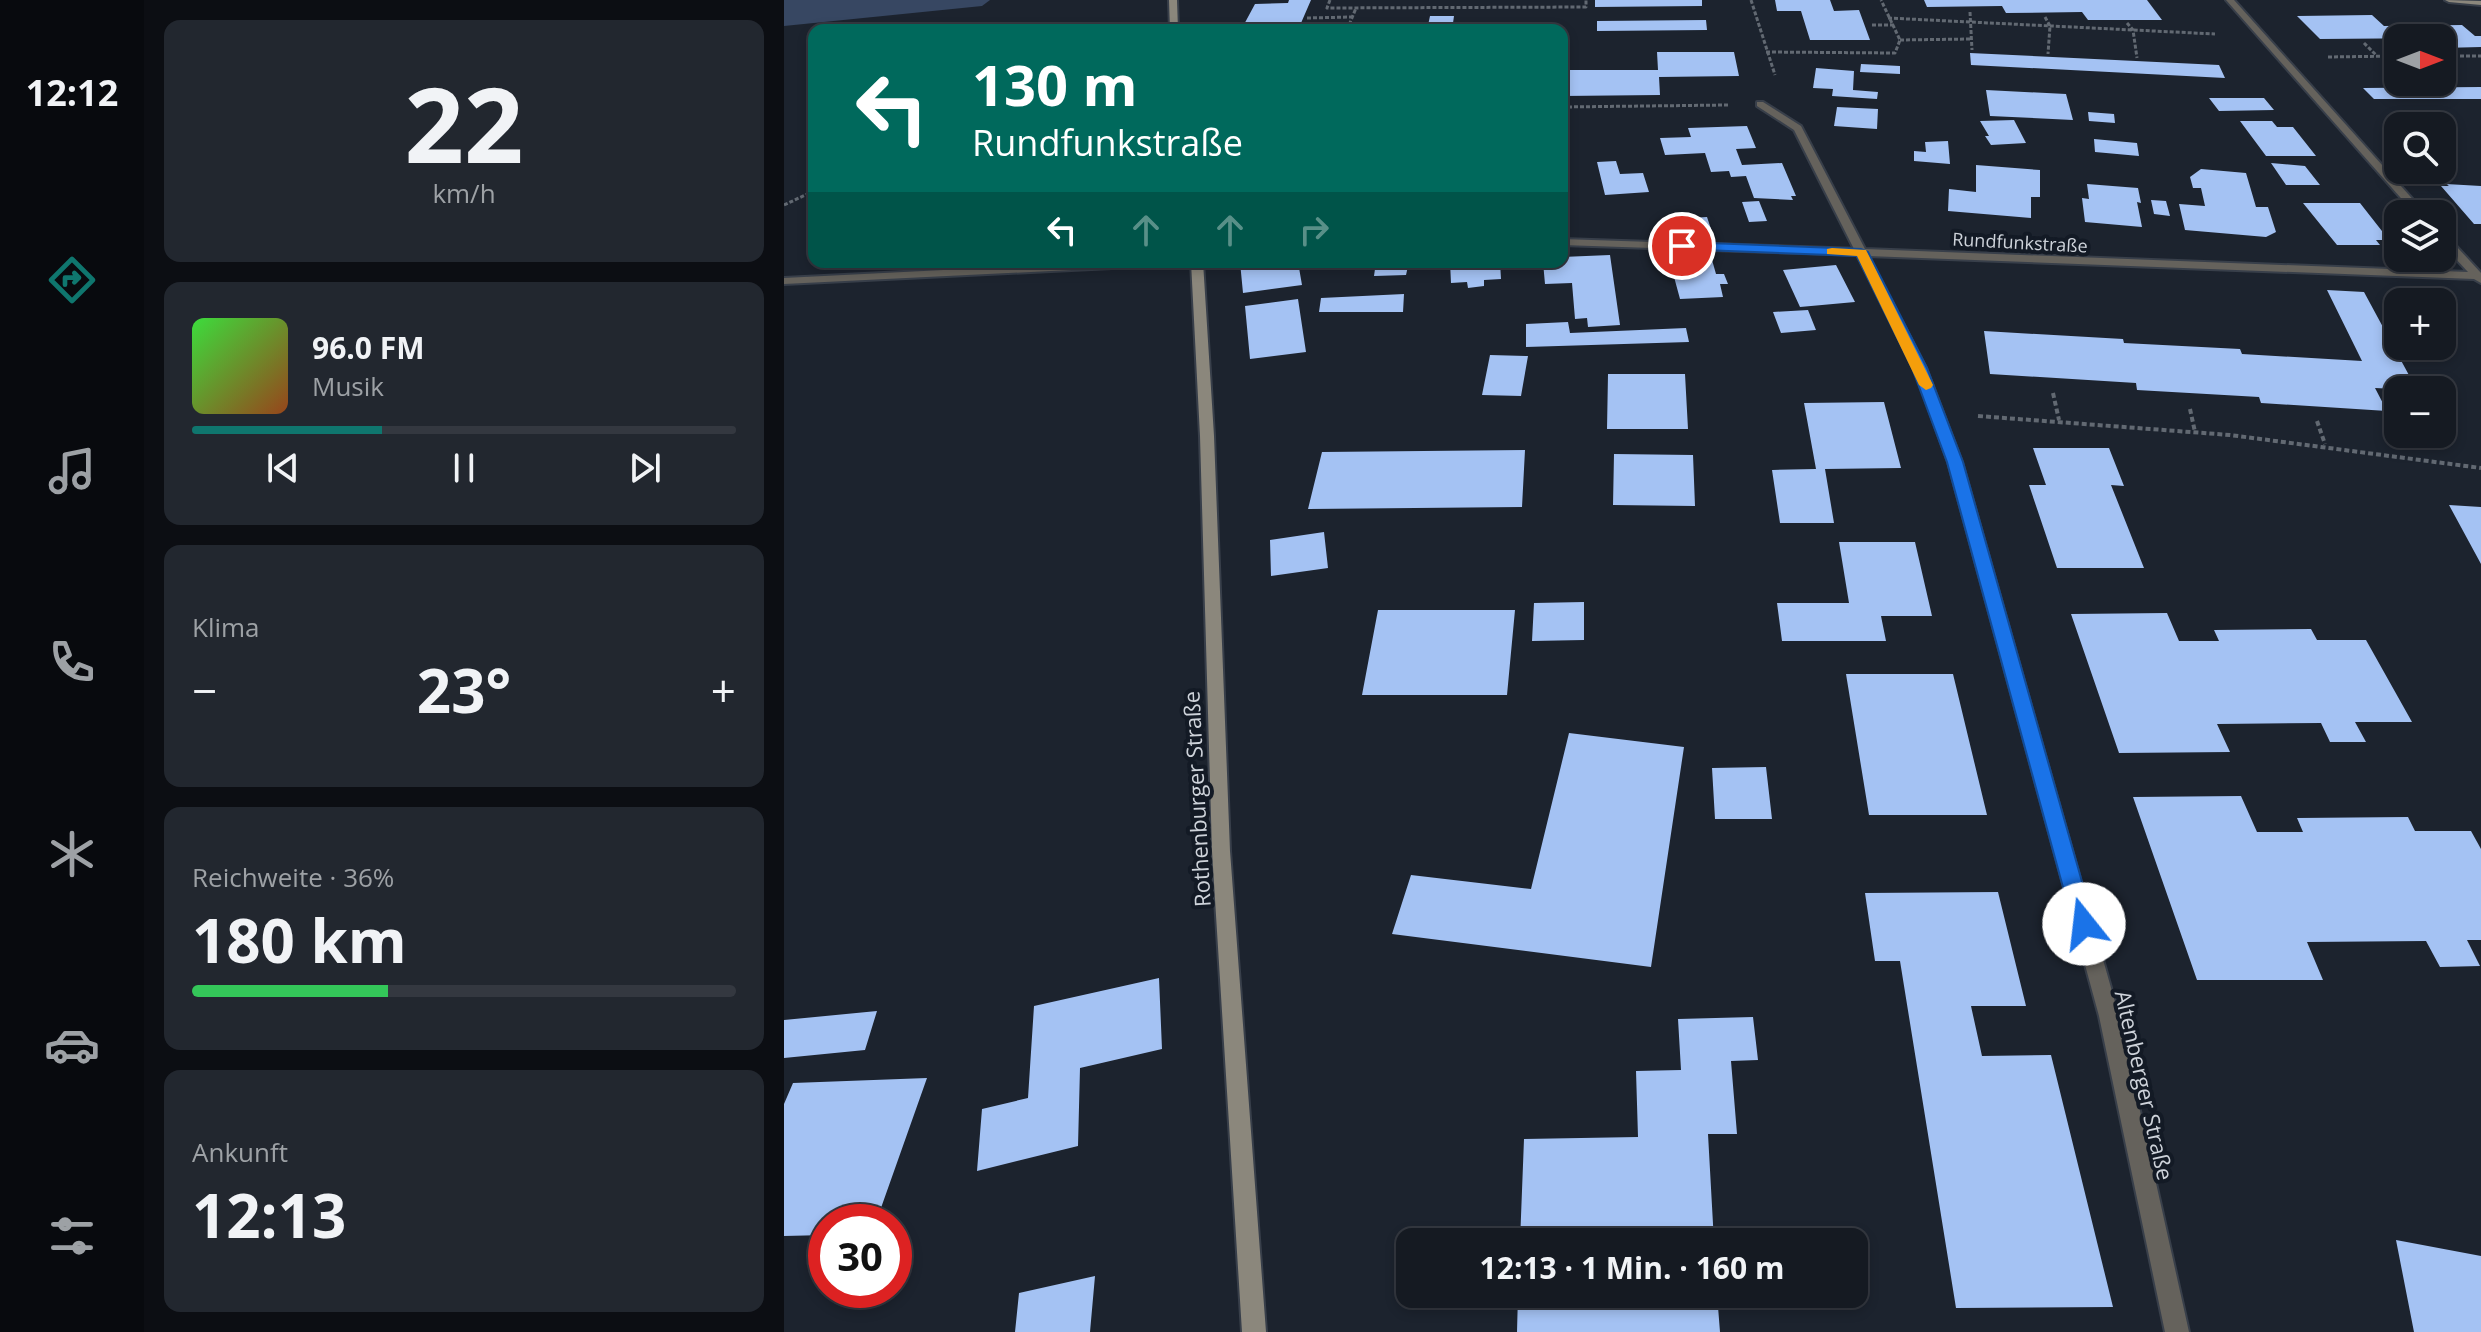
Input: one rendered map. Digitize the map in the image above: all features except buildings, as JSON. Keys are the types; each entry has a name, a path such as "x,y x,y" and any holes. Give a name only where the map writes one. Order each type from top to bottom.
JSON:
{"main road":[{"path":"1173,0 1174,24"},
{"path":"2449,0 2481,3"},
{"name":"Rothenburger Straße","path":"1197,268 1207,436 1220,836 1254,1332"}],"street":[{"path":"2230,0 2408,200"},
{"name":"Altenberger Straße","path":"1760,104 1798,128 1920,368 1955,462 2109,1016 2177,1332"},
{"name":"Rundfunkstraße","path":"1568,242 2479,278"},
{"path":"2456,253 2479,278"},
{"path":"784,281 1050,268"}],"path":[{"path":"1330,0 1327,8 1586,7 1586,0"},
{"path":"1396,8 1399,0"},
{"path":"1468,8 1470,0"},
{"path":"1568,107 1760,104 1779,86 1751,0"},
{"path":"1766,52 1895,53 1900,40 1881,0"},
{"path":"1542,7 1543,1"},
{"path":"1349,24 1356,8"},
{"path":"1970,12 1972,50"},
{"path":"1307,18 1352,17"},
{"path":"2045,17 2050,26 2048,54"},
{"path":"1888,18 2260,36"},
{"path":"2127,23 2133,30 2137,58"},
{"path":"1872,25 1894,25"},
{"path":"1900,40 1971,39"},
{"path":"2364,43 2378,56"},
{"path":"2456,53 2460,56"},
{"path":"2279,57 2384,56"},
{"path":"2456,56 2481,56"},
{"path":"784,205 808,194"},
{"path":"2053,393 2059,420"},
{"path":"2190,409 2195,432"},
{"path":"1937,415 2059,420 2325,444 2481,468"},
{"path":"2317,421 2325,444"}],"shaded area":[{"path":"784,0 990,0 982,6 784,26"}],"slow traffic":[{"path":"1832,251 1861,252 1926,385"}],"route":[{"path":"1682,246 1861,252 1920,368 1955,462 2084,924"}]}
